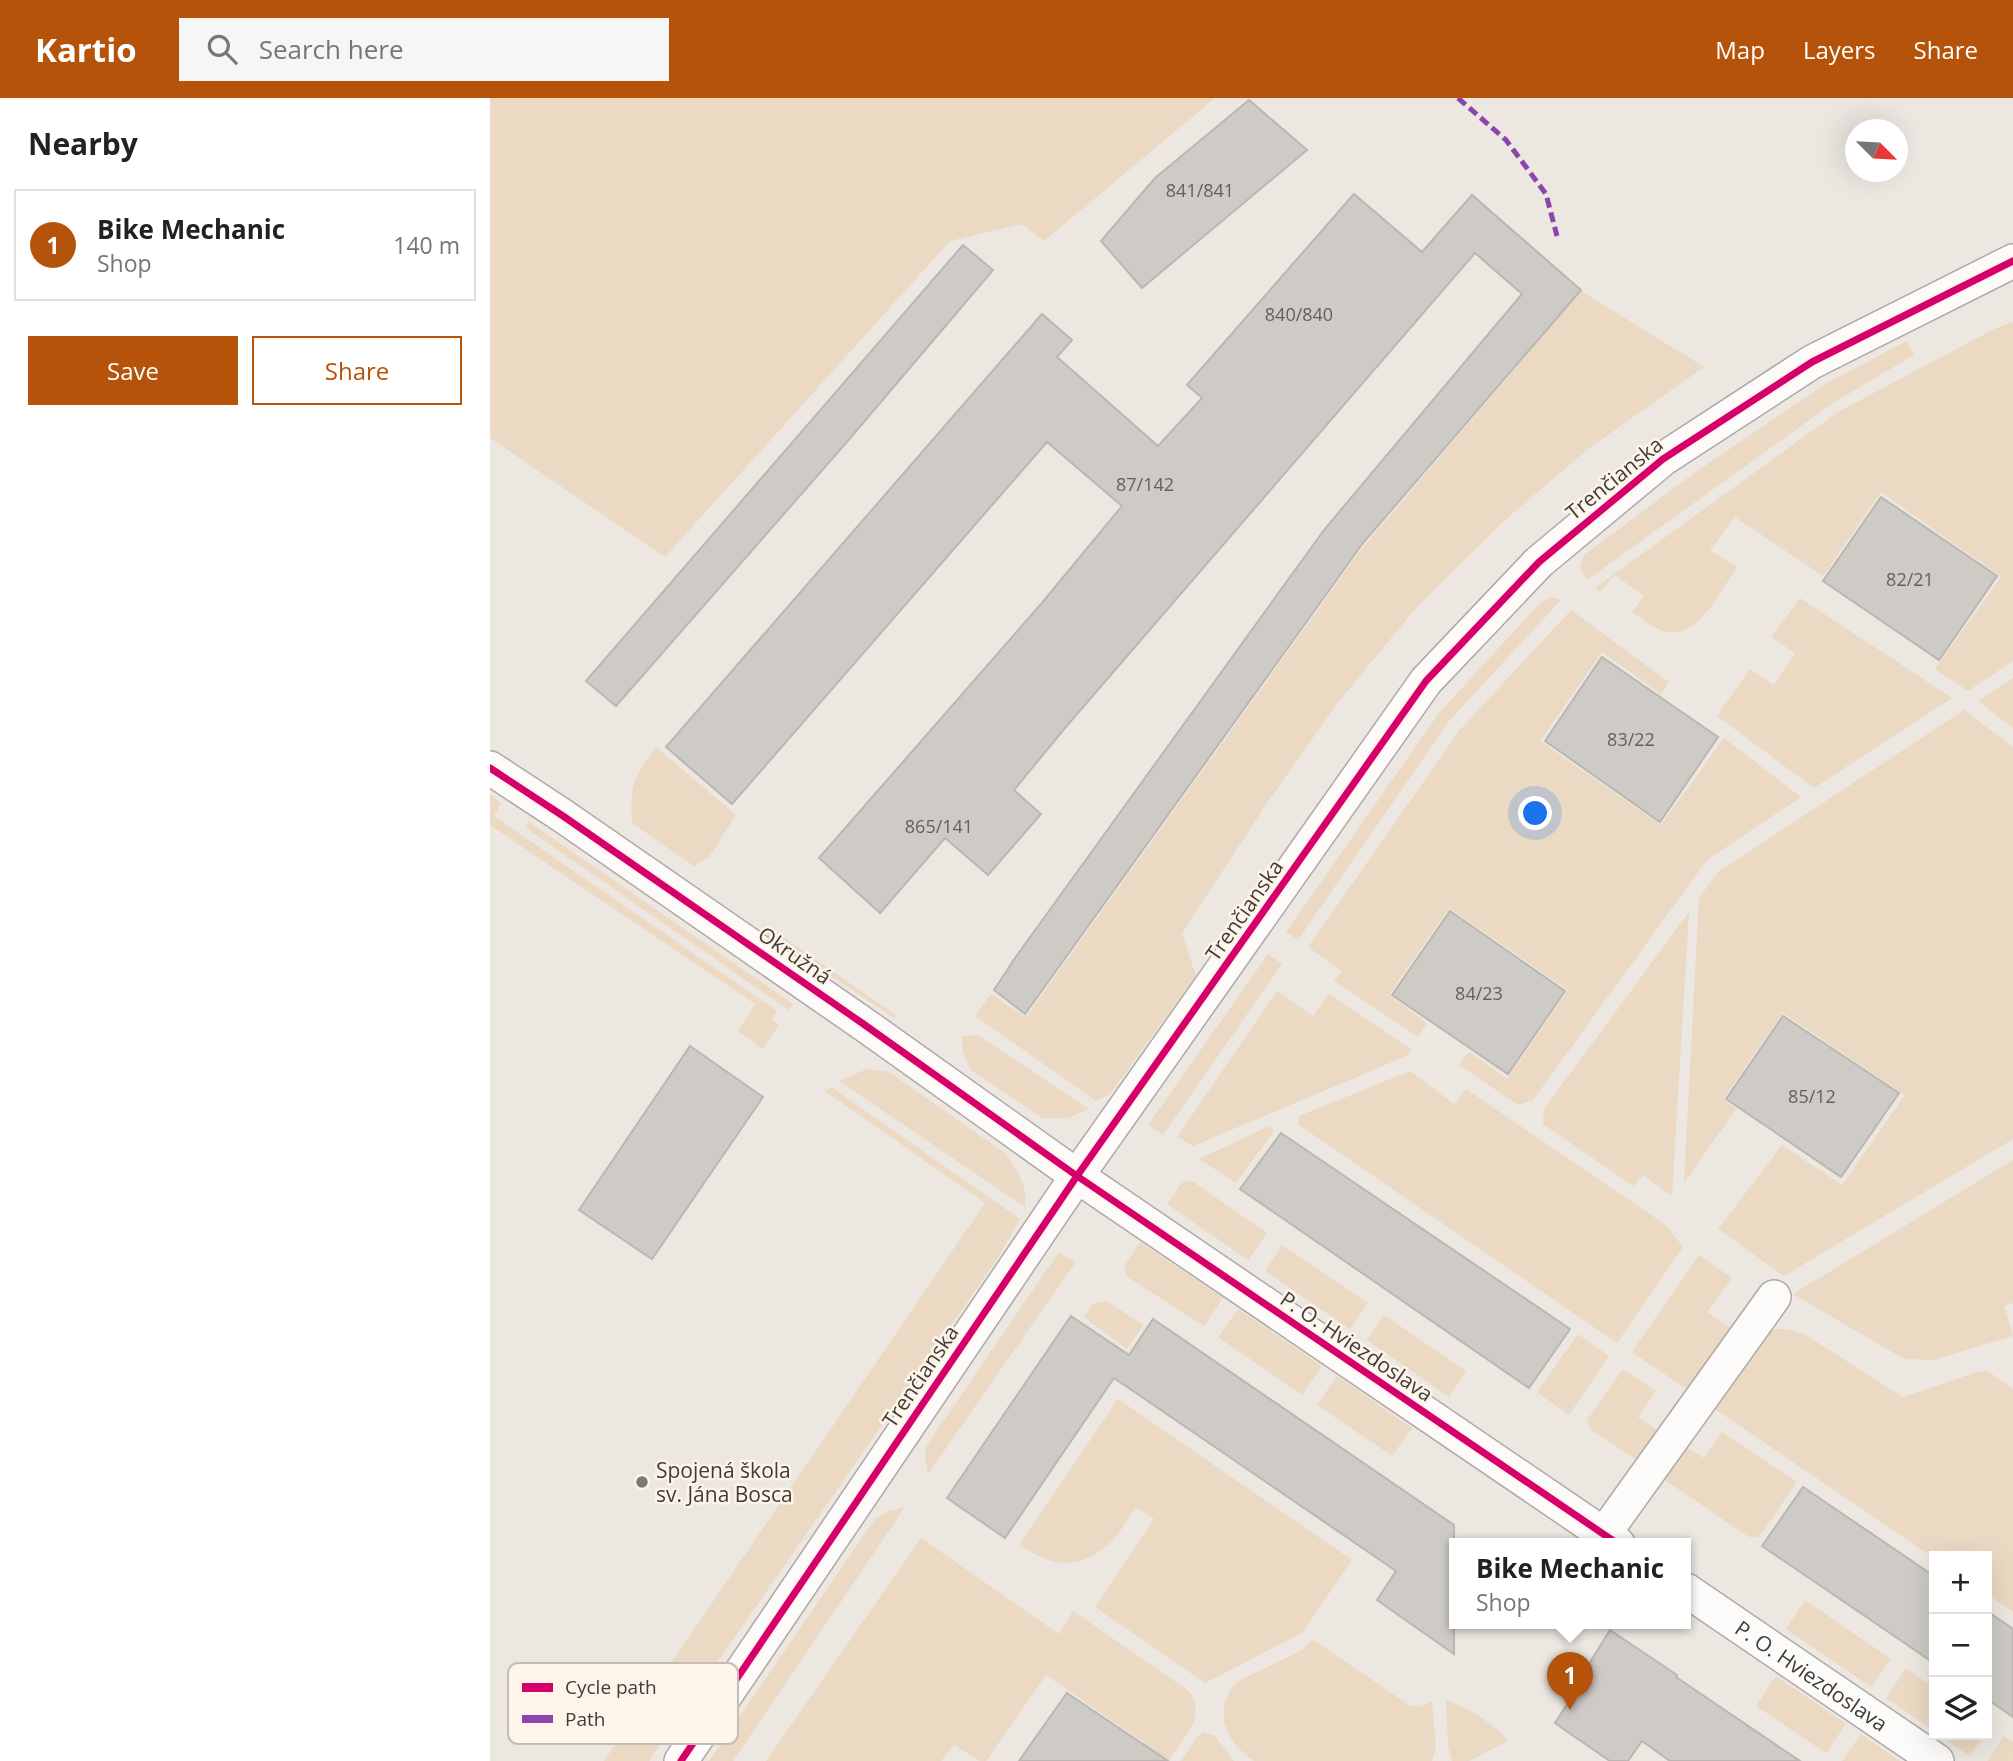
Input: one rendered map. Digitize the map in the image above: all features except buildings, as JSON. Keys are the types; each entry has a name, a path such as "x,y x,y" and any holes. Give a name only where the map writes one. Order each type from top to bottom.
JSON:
{"street":[{"name":"Trenčianska","path":"738,1677 1077,1176 1426,681 1539,562 1663,459 1812,362 2013,261"},
{"name":"Okružná","path":"490,768 564,816 862,1023 1077,1176"},
{"name":"P. O. Hviezdoslava","path":"1077,1176 1610,1538"},
{"name":"P. O. Hviezdoslava","path":"1612,1538 1774,1297"},
{"name":"P. O. Hviezdoslava","path":"1691,1594 1937,1761"},
{"name":"Trenčianska","path":"681,1761 693,1744"}],"shaded area":[{"path":"490,98 1215,98 1044,241 1021,224 950,241 665,557 490,438"},
{"path":"1581,291 1704,367 1588,449 1505,520 1416,608 1336,705 1267,803 1182,933 1196,976 1110,1094 1096,1101 975,1016 991,994 1026,1017 1360,551"},
{"path":"2013,322 2013,661 1968,691 1935,669 2001,577 1881,492 1823,576 1735,517 1710,550 1737,567 1706,613 1686,629 1674,632 1661,630 1632,612 1644,596 1615,575 1600,592 1595,588 1838,412 1994,329"},
{"path":"1907,341 1914,355 1833,403 1587,580 1580,568 1584,555 1693,474 1825,384"},
{"path":"1551,597 1561,600 1449,721 1298,940 1286,932 1439,713 1539,604"},
{"path":"1800,598 1952,698 1814,788 1717,716 1750,669 1774,685 1795,653 1771,637"},
{"path":"1571,610 1669,682 1661,694 1602,652 1540,741 1661,825 1724,738 1801,797 1707,860 1533,1100 1518,1105 1459,1065 1469,1052 1507,1079 1568,990 1449,908 1389,995 1427,1023 1418,1037 1334,981 1342,971 1308,947 1459,731"},
{"path":"2013,678 2013,728 1978,701"},
{"path":"1964,710 2013,747 2013,1139 1784,1276 1718,1229 1782,1145 1842,1185 1905,1095 1783,1013 1723,1099 1736,1109 1684,1183 1699,898 1718,872"},
{"path":"656,747 736,815 709,857 694,866 632,823 635,782"},
{"path":"490,795 501,803 494,816 777,1011 772,1020 779,1025 763,1049 738,1031 755,1004 490,825"},
{"path":"528,821 793,1004 789,1010 526,828"},
{"path":"1689,912 1672,1196 1643,1175 1633,1186 1543,1124 1544,1109"},
{"path":"763,923 897,1016 893,1017 764,931"},
{"path":"1268,954 1282,964 1163,1135 1148,1125"},
{"path":"1277,991 1313,1016 1329,994 1411,1049 1409,1055 1193,1146 1177,1137"},
{"path":"978,1035 1089,1109 1068,1118 1042,1118 971,1070 963,1052 962,1036"},
{"path":"867,1069 889,1072 1005,1153 1023,1185 1025,1207 839,1081"},
{"path":"1410,1071 1454,1104 1466,1089 1666,1225 1683,1247 1617,1343 1299,1125 1299,1116"},
{"path":"831,1087 1020,1219 997,1259 717,1663 671,1663 985,1203 825,1091"},
{"path":"1270,1126 1274,1131 1236,1183 1199,1159"},
{"path":"2013,1160 2013,1303 2004,1306 2013,1336 1933,1360 1904,1359 1793,1294"},
{"path":"1192,1181 1267,1233 1248,1260 1167,1204 1183,1182"},
{"path":"1140,1242 1223,1298 1204,1326 1126,1276 1125,1265"},
{"path":"1282,1245 1368,1303 1350,1329 1265,1271"},
{"path":"1059,1252 1075,1263 928,1474 925,1455 927,1445"},
{"path":"1699,1255 1732,1278 1707,1312 1731,1328 1688,1390 1632,1352"},
{"path":"1107,1301 1143,1325 1127,1349 1084,1317 1093,1304"},
{"path":"1238,1309 1322,1366 1302,1395 1218,1337"},
{"path":"1384,1315 1466,1371 1449,1397 1367,1340"},
{"path":"1776,1329 1788,1329 1804,1334 1903,1397 1977,1372 1988,1371 2013,1389 2013,1612 1992,1597 1992,1551 1929,1551 1929,1555 1709,1405 1764,1334"},
{"path":"1578,1334 1609,1356 1569,1415 1537,1392"},
{"path":"1623,1369 1656,1391 1638,1417 1663,1434 1641,1463 1590,1429 1587,1420"},
{"path":"1337,1376 1412,1428 1392,1456 1317,1405"},
{"path":"1118,1399 1352,1560 1302,1633 1205,1683 1095,1607 1154,1519 1136,1507 1110,1543 1099,1552 1076,1562 1065,1563 1043,1558 1019,1545"},
{"path":"1722,1432 1797,1482 1757,1537 1749,1537 1659,1476 1680,1444 1704,1458"},
{"path":"905,1507 733,1761 709,1761 721,1744 738,1744 738,1719 875,1519 888,1511"},
{"path":"921,1538 1059,1634 1073,1611 1189,1691 1196,1710 1194,1719 1191,1728 1168,1761 1130,1761 1143,1742 1046,1675 986,1761 980,1761 954,1745 941,1761 766,1761"},
{"path":"1805,1600 1891,1659 1871,1687 1786,1629"},
{"path":"1312,1639 1409,1705 1420,1707 1432,1702 1436,1747 1432,1761 1254,1761 1236,1745 1225,1726 1224,1716 1228,1694 1235,1683 1302,1650"},
{"path":"1906,1668 1929,1684 1929,1728 1886,1698"},
{"path":"1776,1676 1846,1724 1826,1753 1756,1706"},
{"path":"1446,1700 1480,1717 1508,1741 1469,1761 1452,1761 1448,1747"},
{"path":"1203,1732 1215,1736 1234,1761 1181,1761"},
{"path":"1861,1734 1900,1761 1842,1761"},
{"path":"2004,1736 2013,1742 2013,1761 1988,1761"},
{"path":"1946,1740 1981,1740 1970,1756"},
{"path":"616,1744 661,1744 649,1761 604,1761"}],"marked path":[{"path":"1458,98 1506,140 1546,194 1557,236"}],"cycle path":[{"path":"738,1677 1077,1176 1426,681 1539,562 1663,459 1812,362 2013,261"},
{"path":"490,768 862,1023 1077,1176 1609,1538"},
{"path":"681,1761 693,1744"}],"place":[{"name":"Spojená škola sv. Jána Bosca","path":"642,1482"},
{"name":"Bike Mechanic","path":"1570,1710"}]}
